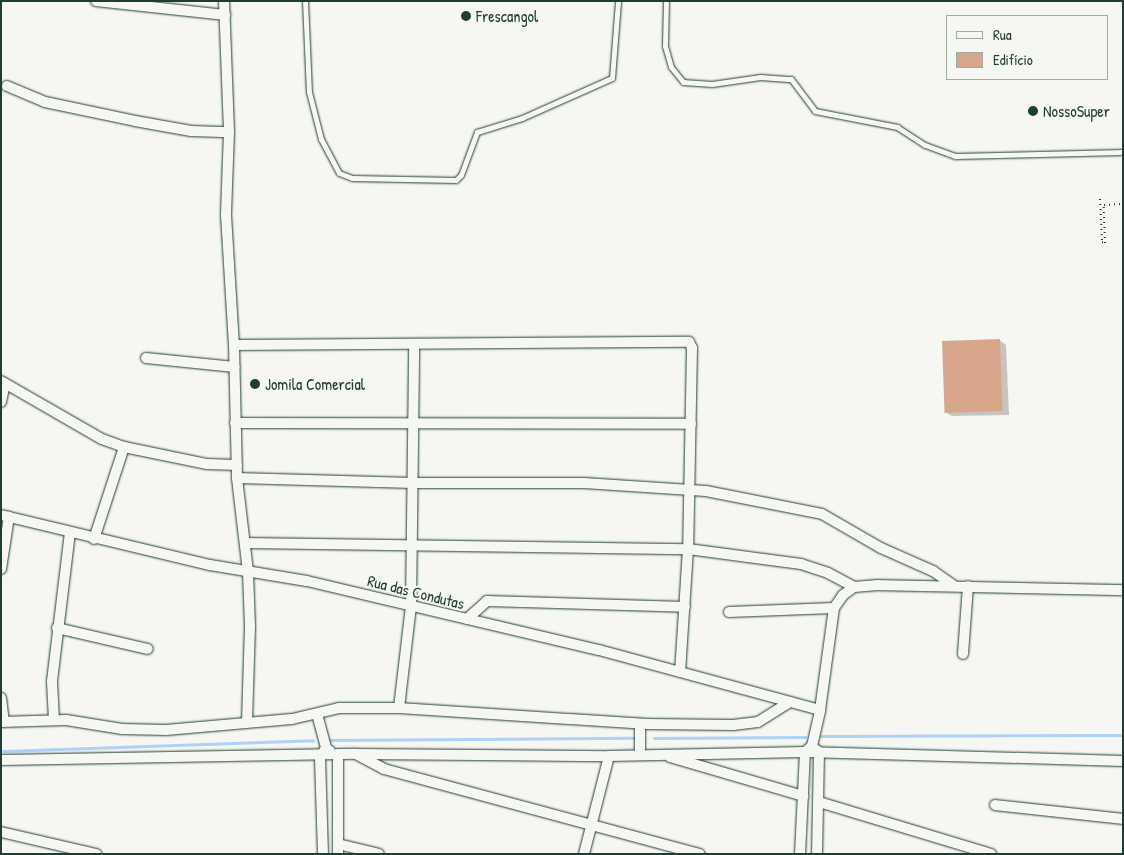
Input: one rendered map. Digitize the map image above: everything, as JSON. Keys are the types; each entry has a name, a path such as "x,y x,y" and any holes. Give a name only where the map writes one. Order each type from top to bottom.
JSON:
{"street":[{"path":"96,1 225,15"},
{"path":"224,1 229,132 226,214 235,367 236,465 248,572 250,626 246,721"},
{"path":"7,86 45,102 135,121 192,131 229,132"},
{"path":"234,345 688,342 692,348 690,488 680,672"},
{"path":"399,708 410,606 414,344"},
{"path":"146,358 235,367"},
{"path":"1,402 3,382 79,428 124,447 207,464 236,465"},
{"path":"235,423 690,424"},
{"path":"94,539 124,447"},
{"path":"237,478 413,483 505,481 690,488 808,509 880,548 933,571 953,585"},
{"path":"1,569 5,516"},
{"name":"Rua das Condutas","path":"5,516 94,539 248,572 307,581 680,672 820,710"},
{"path":"54,720 52,681 70,533"},
{"path":"245,544 688,549 801,564 828,573 854,587 953,585 1123,590"},
{"path":"963,654 968,586"},
{"path":"800,854 803,796 820,710 834,608 838,600 854,587"},
{"path":"467,620 487,601 685,607"},
{"path":"729,612 834,608"},
{"path":"57,628 148,648"},
{"path":"1,698 3,722 80,721 122,729 166,730 246,721 292,719 339,708 399,708 640,724 758,722 790,702"},
{"path":"318,714 323,735 323,854"},
{"path":"640,724 640,755"},
{"path":"812,750 819,802 817,854"},
{"path":"1,760 323,752 338,756 356,754 609,756 812,750 1123,761"},
{"path":"356,754 384,769 700,854"},
{"path":"660,754 803,796"},
{"path":"338,756 338,849 378,854"},
{"path":"584,854 609,756"},
{"path":"819,802 991,854"},
{"path":"995,805 1123,819"},
{"path":"1,832 96,854"}],"lane":[{"path":"305,1 309,92 321,138 339,173 352,178 456,180 461,175 477,132 522,118 612,78 618,1"},
{"path":"666,1 665,46 671,67 683,82 712,84 760,77 791,79 815,111 897,127 925,145 956,156 1123,152"}],"path":[{"path":"1100,199 1102,242 1105,243 1104,205 1123,204"}],"building":[{"path":"1000,339 1003,411 945,413 942,341"}],"waterway":[{"path":"821,736 1123,735"},
{"path":"654,738 805,737"},
{"path":"328,740 635,738"},
{"path":"3,751 313,740"}],"place":[{"name":"Frescangol","path":"466,16"},
{"name":"NossoSuper","path":"1033,111"},
{"name":"Jomila Comercial","path":"255,384"}]}
